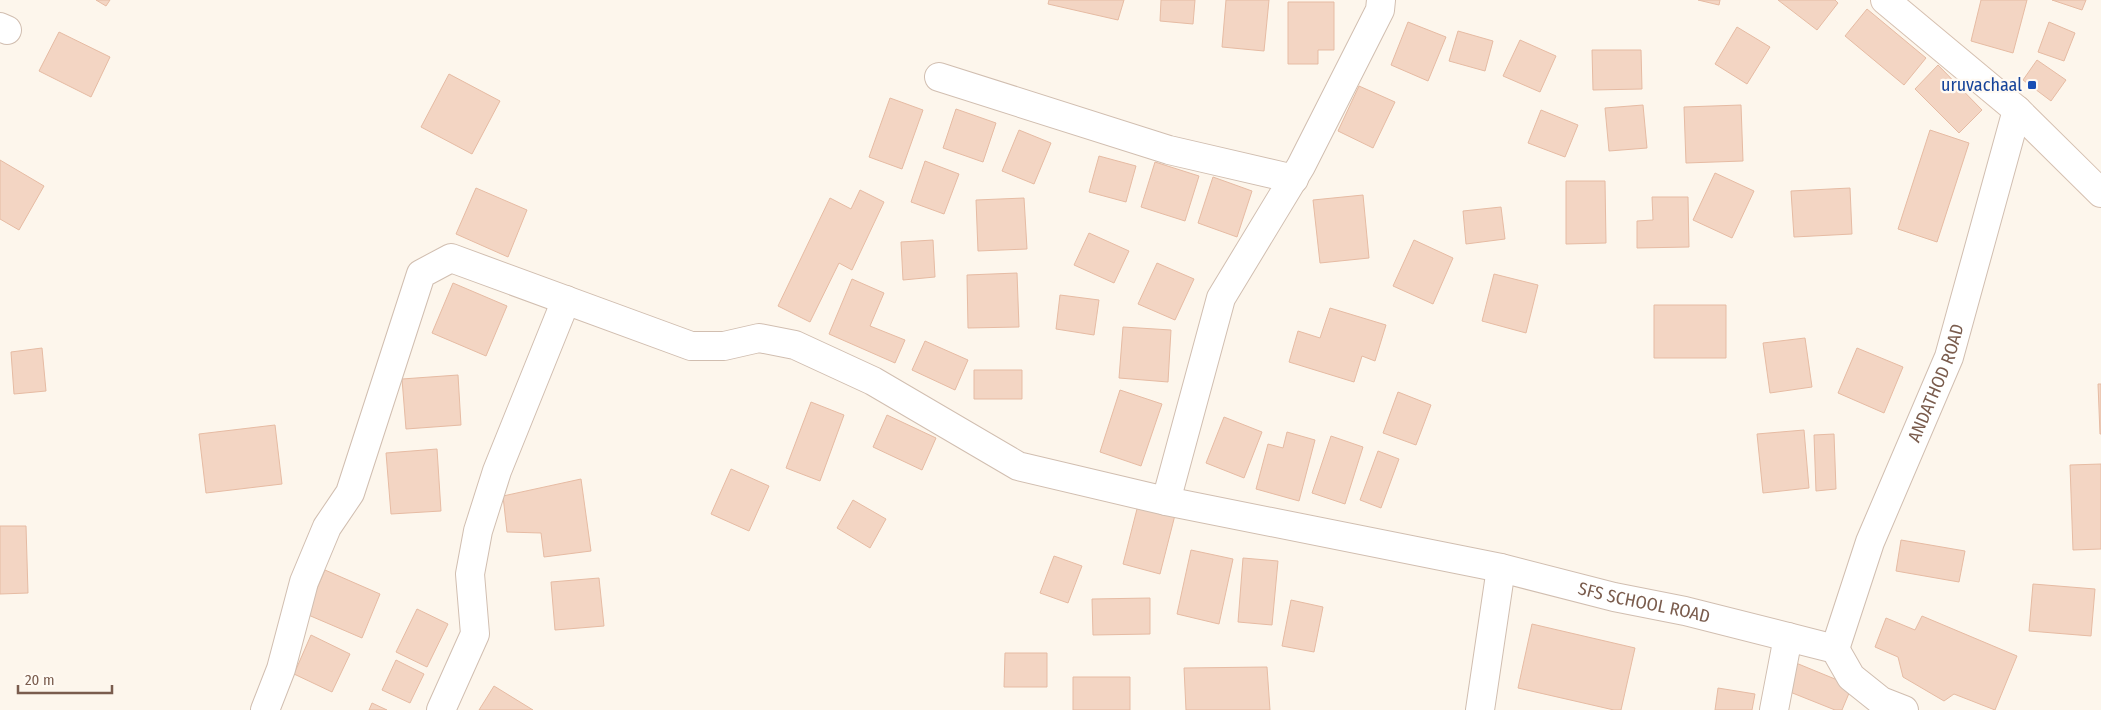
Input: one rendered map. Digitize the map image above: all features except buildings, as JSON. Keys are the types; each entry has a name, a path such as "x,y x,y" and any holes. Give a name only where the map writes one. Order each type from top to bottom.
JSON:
{"street":[{"path":"1166,500 1221,298 1294,179 1380,10 1381,0"},
{"path":"1884,0 2017,110 2101,193"},
{"path":"939,77 1169,150 1294,179"},
{"name":"ANDATHOD ROAD","path":"1835,649 1870,542 1950,357 2017,110"},
{"name":"SFS SCHOOL ROAD","path":"265,710 282,669 304,582 327,527 350,493 421,274 450,258 691,346 724,346 759,338 795,345 873,381 1018,466 1166,500 1502,568 1614,597 1685,611 1835,649"},
{"path":"442,710 475,634 470,574 478,531 497,471 566,300"},
{"path":"1480,710 1502,568"},
{"path":"1774,710 1788,637"},
{"path":"1835,649 1851,677 1881,700 1904,710"}],"place":[{"name":"uruvachaal","path":"2032,85"}]}
